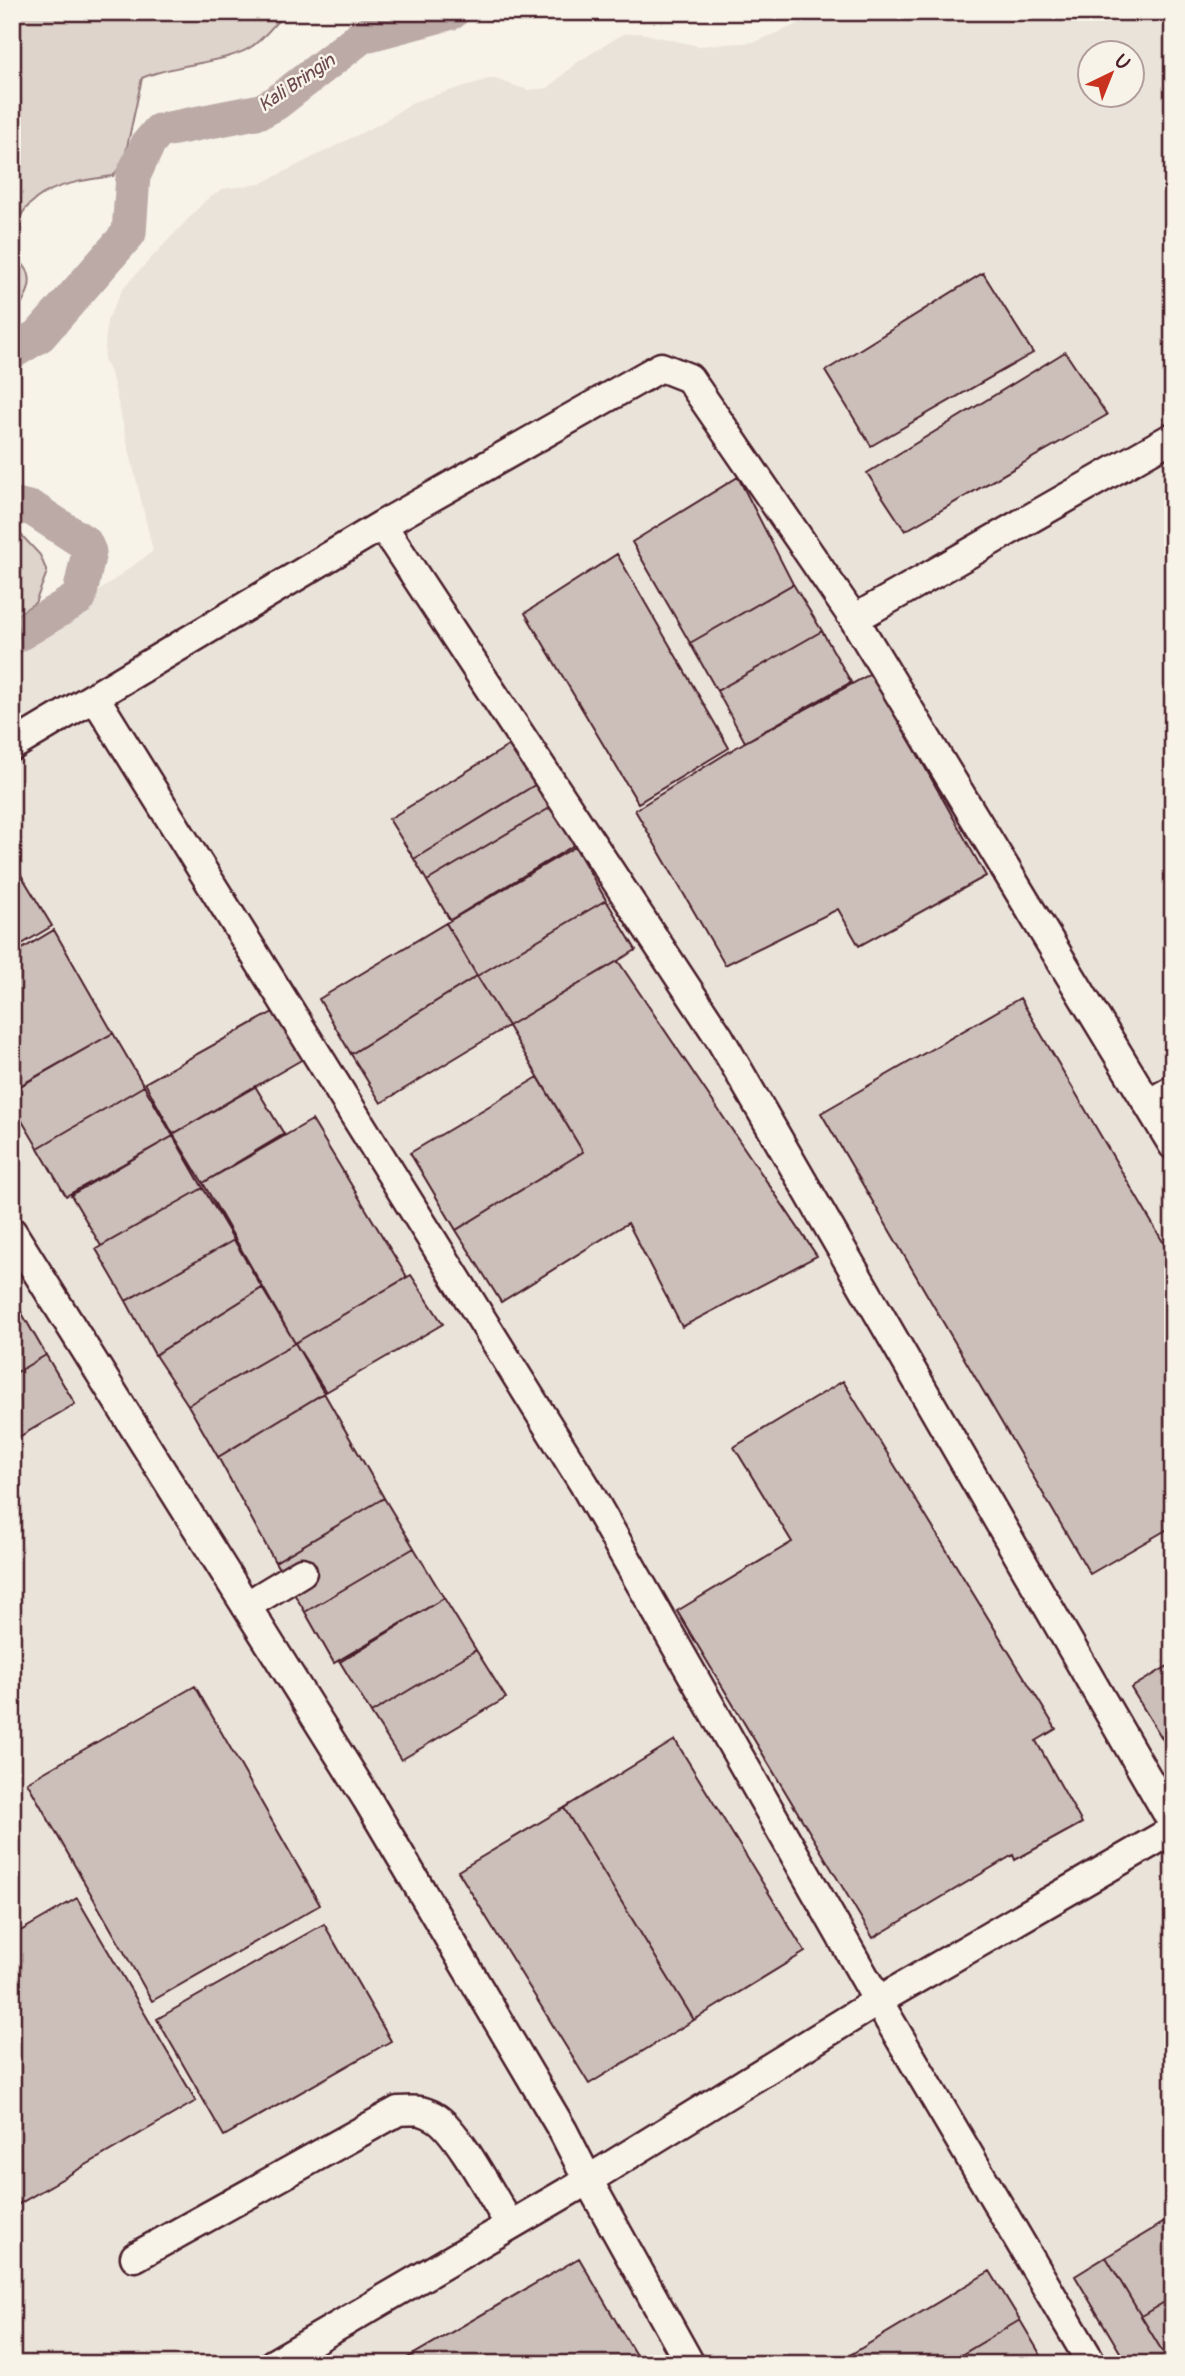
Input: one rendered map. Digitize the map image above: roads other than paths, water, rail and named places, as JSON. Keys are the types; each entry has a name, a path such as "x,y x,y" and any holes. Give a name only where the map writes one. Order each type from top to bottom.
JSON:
{"lane":[{"path":"12,746 96,699 382,526 662,368 689,378 854,619 1161,1097 1173,1145"},
{"path":"854,619 1173,437"},
{"path":"382,526 719,1037 1173,1823"},
{"path":"96,699 584,1484 878,2001 1092,2364"},
{"path":"12,1232 367,1799 563,2131 690,2364"},
{"path":"246,1605 302,1572"},
{"path":"273,2364 588,2180 878,2001 1173,1829"},
{"path":"135,2257 397,2111 418,2109 437,2118 453,2134 510,2225"}],"waterway":[{"name":"Kali Bringin","path":"12,352 40,335 129,233 133,176 148,144 159,131 261,111 276,103 362,36 452,12"},
{"name":"Kali Bringin","path":"12,504 33,509 85,543 89,552 79,598 12,638"}]}
